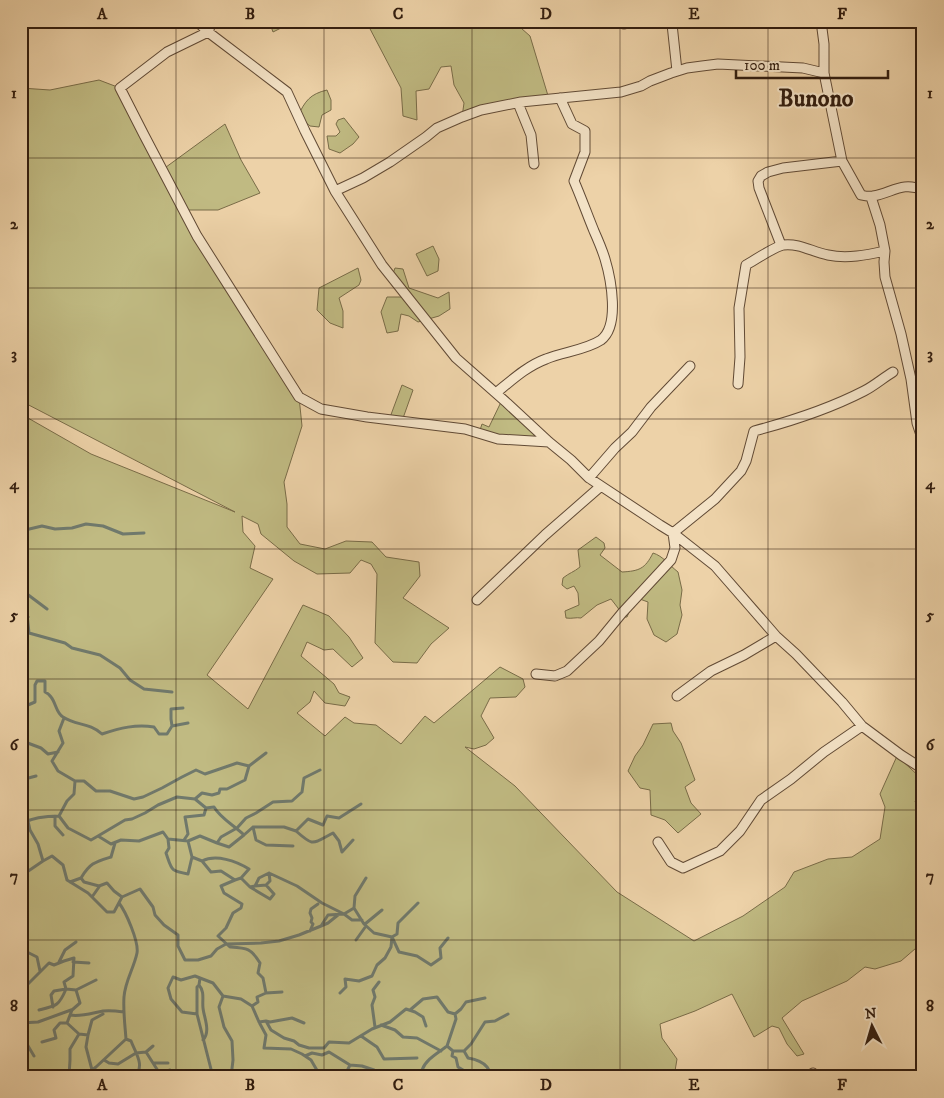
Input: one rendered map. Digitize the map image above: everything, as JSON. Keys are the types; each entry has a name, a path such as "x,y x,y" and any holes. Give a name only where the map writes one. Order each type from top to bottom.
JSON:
{"street":[{"path":"197,21 208,32 288,92 335,191 382,265 456,358 589,478 673,533 715,566 755,614 822,681 862,726 923,769"},
{"path":"212,21 208,32 167,52 120,88 197,236 298,397 321,409 367,417 465,429 498,439 549,442"},
{"path":"822,21 824,74 842,160 861,195 871,197 900,187 913,186 923,190"},
{"path":"672,22 677,71"},
{"path":"335,191 363,178 390,162 442,125 481,110 518,103 621,92 677,71 702,66 728,64 803,68 824,74"},
{"path":"496,394 518,374 545,359 581,349 602,340 612,320 611,287 605,259 574,181 584,152 585,131 572,124 560,98"},
{"path":"518,103 531,135 534,164"},
{"path":"781,245 759,188 758,181 761,176 783,168 842,160"},
{"path":"871,197 880,225 885,251 885,277 901,334 911,379 917,422 923,441"},
{"path":"738,384 740,357 739,308 746,265 781,245 795,245 826,255 836,256 858,256 885,251"},
{"path":"589,478 632,432 651,407 690,366"},
{"path":"673,533 715,499 741,471 746,461 754,431 790,422 822,410 866,390 893,372"},
{"path":"477,600 544,535 601,486"},
{"path":"536,674 555,676 567,671 599,641 671,560 674,548 673,533"},
{"path":"677,696 711,671 744,655 776,636"},
{"path":"658,842 671,862 683,868 720,851 740,831 761,800 862,726"}],"shaded area":[{"path":"269,21 295,21 273,32"},
{"path":"371,21 513,21 530,36 549,99 462,117 464,103 454,85 451,66 441,67 429,89 416,91 417,120 403,116 401,88 368,25"},
{"path":"99,80 120,88 162,170 225,124 241,160 260,193 218,210 184,210 299,397 302,426 284,482 287,504 287,527 300,544 325,549 346,541 372,542 386,557 419,562 420,576 403,598 449,628 431,644 417,663 393,662 375,643 377,574 371,564 361,560 350,573 317,574 294,561 261,534 258,524 242,516 243,532 255,546 250,568 273,579 207,675 248,709 303,605 329,616 349,637 363,658 352,667 333,649 324,650 307,642 301,656 334,684 339,693 350,697 345,706 325,703 314,691 310,702 297,713 325,736 345,717 354,723 376,725 401,744 425,716 434,723 500,667 523,679 525,687 516,697 490,698 481,716 494,738 486,745 474,749 465,747 515,786 617,892 694,941 743,916 785,887 794,872 828,859 852,857 880,839 885,807 880,794 897,756 923,780 915,802 923,808 923,942 901,961 875,969 865,967 847,981 802,1001 782,1018 804,1054 797,1056 787,1044 779,1028 772,1026 754,1037 732,994 660,1024 662,1038 677,1059 675,1071 679,1077 21,1077 21,414 91,454 235,512 21,401 21,88 50,90"},
{"path":"327,90 331,100 331,110 322,115 319,127 310,126 298,116 309,99"},
{"path":"344,118 359,137 340,153 329,149 327,136 336,136 340,132 336,124 338,120"},
{"path":"433,246 439,259 438,271 427,276 416,254"},
{"path":"358,268 361,280 359,285 339,298 343,311 343,328 330,323 317,310 319,288"},
{"path":"395,268 403,269 409,288 438,298 449,292 450,309 439,316 418,322 409,316 401,314 398,331 387,333 381,312 387,297 402,297 390,282"},
{"path":"402,385 413,390 402,421 389,420"},
{"path":"501,402 538,437 498,439 479,433 482,424 489,427"},
{"path":"596,537 604,543 605,548 600,555 622,572 641,568 647,563 653,553 663,558 678,572 682,590 680,605 682,615 677,634 666,642 654,635 647,619 648,602 637,598 627,617 623,617 611,599 597,605 581,618 566,618 565,611 579,605 578,593 574,586 567,589 562,585 563,578 580,567 578,550"},
{"path":"671,723 695,780 685,787 691,803 701,814 678,833 665,820 651,815 650,790 640,788 628,771 653,724"}],"waterway":[{"path":"21,531 42,526 55,529 72,528 86,524 103,526 123,534 144,533"},
{"path":"21,582 27,594 47,609"},
{"path":"21,602 26,605 29,633"},
{"path":"21,615 28,617"},
{"path":"21,633 29,633 65,643 72,648 100,655 120,668 130,680 144,689 172,692"},
{"path":"21,687 23,698 28,705 35,702 35,685 37,681 45,681 45,692 51,696 61,715 68,720 97,730 102,734 134,726 154,727 159,734 167,734 172,726 188,723"},
{"path":"172,726 171,709 183,708"},
{"path":"64,718 59,731 63,743 52,761 58,771 75,781"},
{"path":"25,742 41,748 48,754 58,752"},
{"path":"195,799 202,793 212,795 219,793 220,789 227,789 245,780 249,766 266,753"},
{"path":"59,816 67,801 74,794 75,781 84,781 96,791 110,791 134,799 143,797 196,770 205,774 237,763 249,766"},
{"path":"188,841 200,836 217,843 221,837 237,828 246,818 273,802 292,801 302,792 304,778 320,770"},
{"path":"21,780 36,776"},
{"path":"98,836 125,820 132,819 177,797 195,799 206,808 214,807 244,835 253,827 284,827 296,831 308,819 323,825 327,816 339,818 361,804"},
{"path":"184,840 188,834 185,817 204,815 206,808"},
{"path":"55,816 55,826 63,835"},
{"path":"21,822 40,817 59,816 68,828 91,840 98,836 111,844 121,840 139,841 163,832 168,839 188,841 192,857 202,861 211,872 221,871 235,880 221,886 224,893 242,904 241,908 233,913 226,928 218,936 230,947 245,949 254,954 260,963 258,973 263,978 266,993"},
{"path":"21,876 43,861 28,821"},
{"path":"253,827 256,840 266,845 293,846"},
{"path":"296,831 310,842 321,840 333,833 339,841 342,852 353,840"},
{"path":"217,843 229,847 244,835"},
{"path":"168,839 169,848 166,853 172,869 188,874 192,857"},
{"path":"70,882 81,878 93,864 111,857 115,843"},
{"path":"43,861 52,856 63,865 67,880 88,893 107,912 114,912 122,897"},
{"path":"202,861 220,858 238,863 249,869 241,878"},
{"path":"235,880 241,878 250,887 255,886 259,878 269,873 297,886 352,920 362,920"},
{"path":"255,886 266,885 270,881 269,873"},
{"path":"81,878 84,882 99,886 107,883 122,897 140,889 153,907 155,915 164,925 178,935 178,946 185,960 198,960 211,956 217,949 226,944 279,941 321,926 328,915 344,914 354,908 355,896 366,878"},
{"path":"250,887 270,899 274,894 266,885"},
{"path":"92,897 99,887"},
{"path":"83,1077 126,1039 124,997 126,985 136,959 137,948 131,927 119,903"},
{"path":"340,993 346,987 345,979 359,981 372,976 377,965 385,958 391,947 392,937 397,934 398,923 418,903"},
{"path":"310,931 313,924 311,922 311,909 318,904"},
{"path":"354,908 364,924 374,933 392,937 399,952 417,956 431,965 441,958 440,948 448,938"},
{"path":"365,924 382,910"},
{"path":"321,926 338,915"},
{"path":"356,940 366,926"},
{"path":"59,962 65,950 76,942"},
{"path":"21,952 27,952 37,957 40,971"},
{"path":"21,991 49,963 54,965 74,958 73,976 64,982 66,989 76,990 80,1003 72,1010 67,1023 79,1034 70,1049 70,1077"},
{"path":"73,962 89,963"},
{"path":"197,1014 182,1012 171,999 168,988 173,977 181,980 195,976 213,983 223,996 241,999 252,1006 266,1035 264,1048 291,1049 302,1054 311,1060 318,1072 318,1077"},
{"path":"200,978 197,987 197,1014 213,1077"},
{"path":"76,990 96,980"},
{"path":"375,1027 372,1005 375,997 373,990 379,982"},
{"path":"199,985 203,993 203,1008 207,1029 203,1040"},
{"path":"53,1007 51,995 54,991 66,989"},
{"path":"39,1010 59,1002 66,989"},
{"path":"252,1006 258,1002 257,997 266,993 282,992"},
{"path":"223,996 219,1007 224,1027 232,1041 233,1060 231,1077"},
{"path":"410,1010 423,999 437,997 448,1012 455,1014"},
{"path":"455,1014 466,1002 485,998"},
{"path":"259,1022 266,1021 271,1030 284,1038 309,1048 324,1048 329,1042 349,1043 372,1029 390,1022 406,1009 423,1017 426,1026"},
{"path":"21,1023 38,1022 71,1010"},
{"path":"70,1015 106,1011 124,1012"},
{"path":"88,1035 92,1020 103,1014"},
{"path":"447,1046 456,1019 455,1014"},
{"path":"409,1076 422,1070 429,1059 447,1046 453,1051 464,1051 471,1044 485,1022 495,1021 508,1014"},
{"path":"266,1021 292,1018 304,1023"},
{"path":"42,1042 56,1038 54,1030 60,1023 67,1023"},
{"path":"381,1025 395,1030 403,1037 417,1038 441,1051"},
{"path":"21,1034 34,1056"},
{"path":"79,1034 88,1035 86,1047 92,1070"},
{"path":"361,1036 377,1047 384,1059 417,1058"},
{"path":"126,1039 131,1041 139,1059 138,1073 135,1077"},
{"path":"104,1060 109,1063 118,1064 136,1053 146,1052 153,1046"},
{"path":"453,1051 452,1056 456,1058 458,1067 473,1076 491,1074"},
{"path":"464,1051 468,1058 483,1064 495,1077"},
{"path":"146,1052 153,1063 168,1063"},
{"path":"305,1056 312,1053 322,1055 329,1052 350,1065 374,1070 381,1076 393,1074 410,1076"},
{"path":"153,1063 160,1074 170,1070"},
{"path":"344,1077 350,1065"}],"district":[{"name":"Bunono","path":"816,98"}]}
